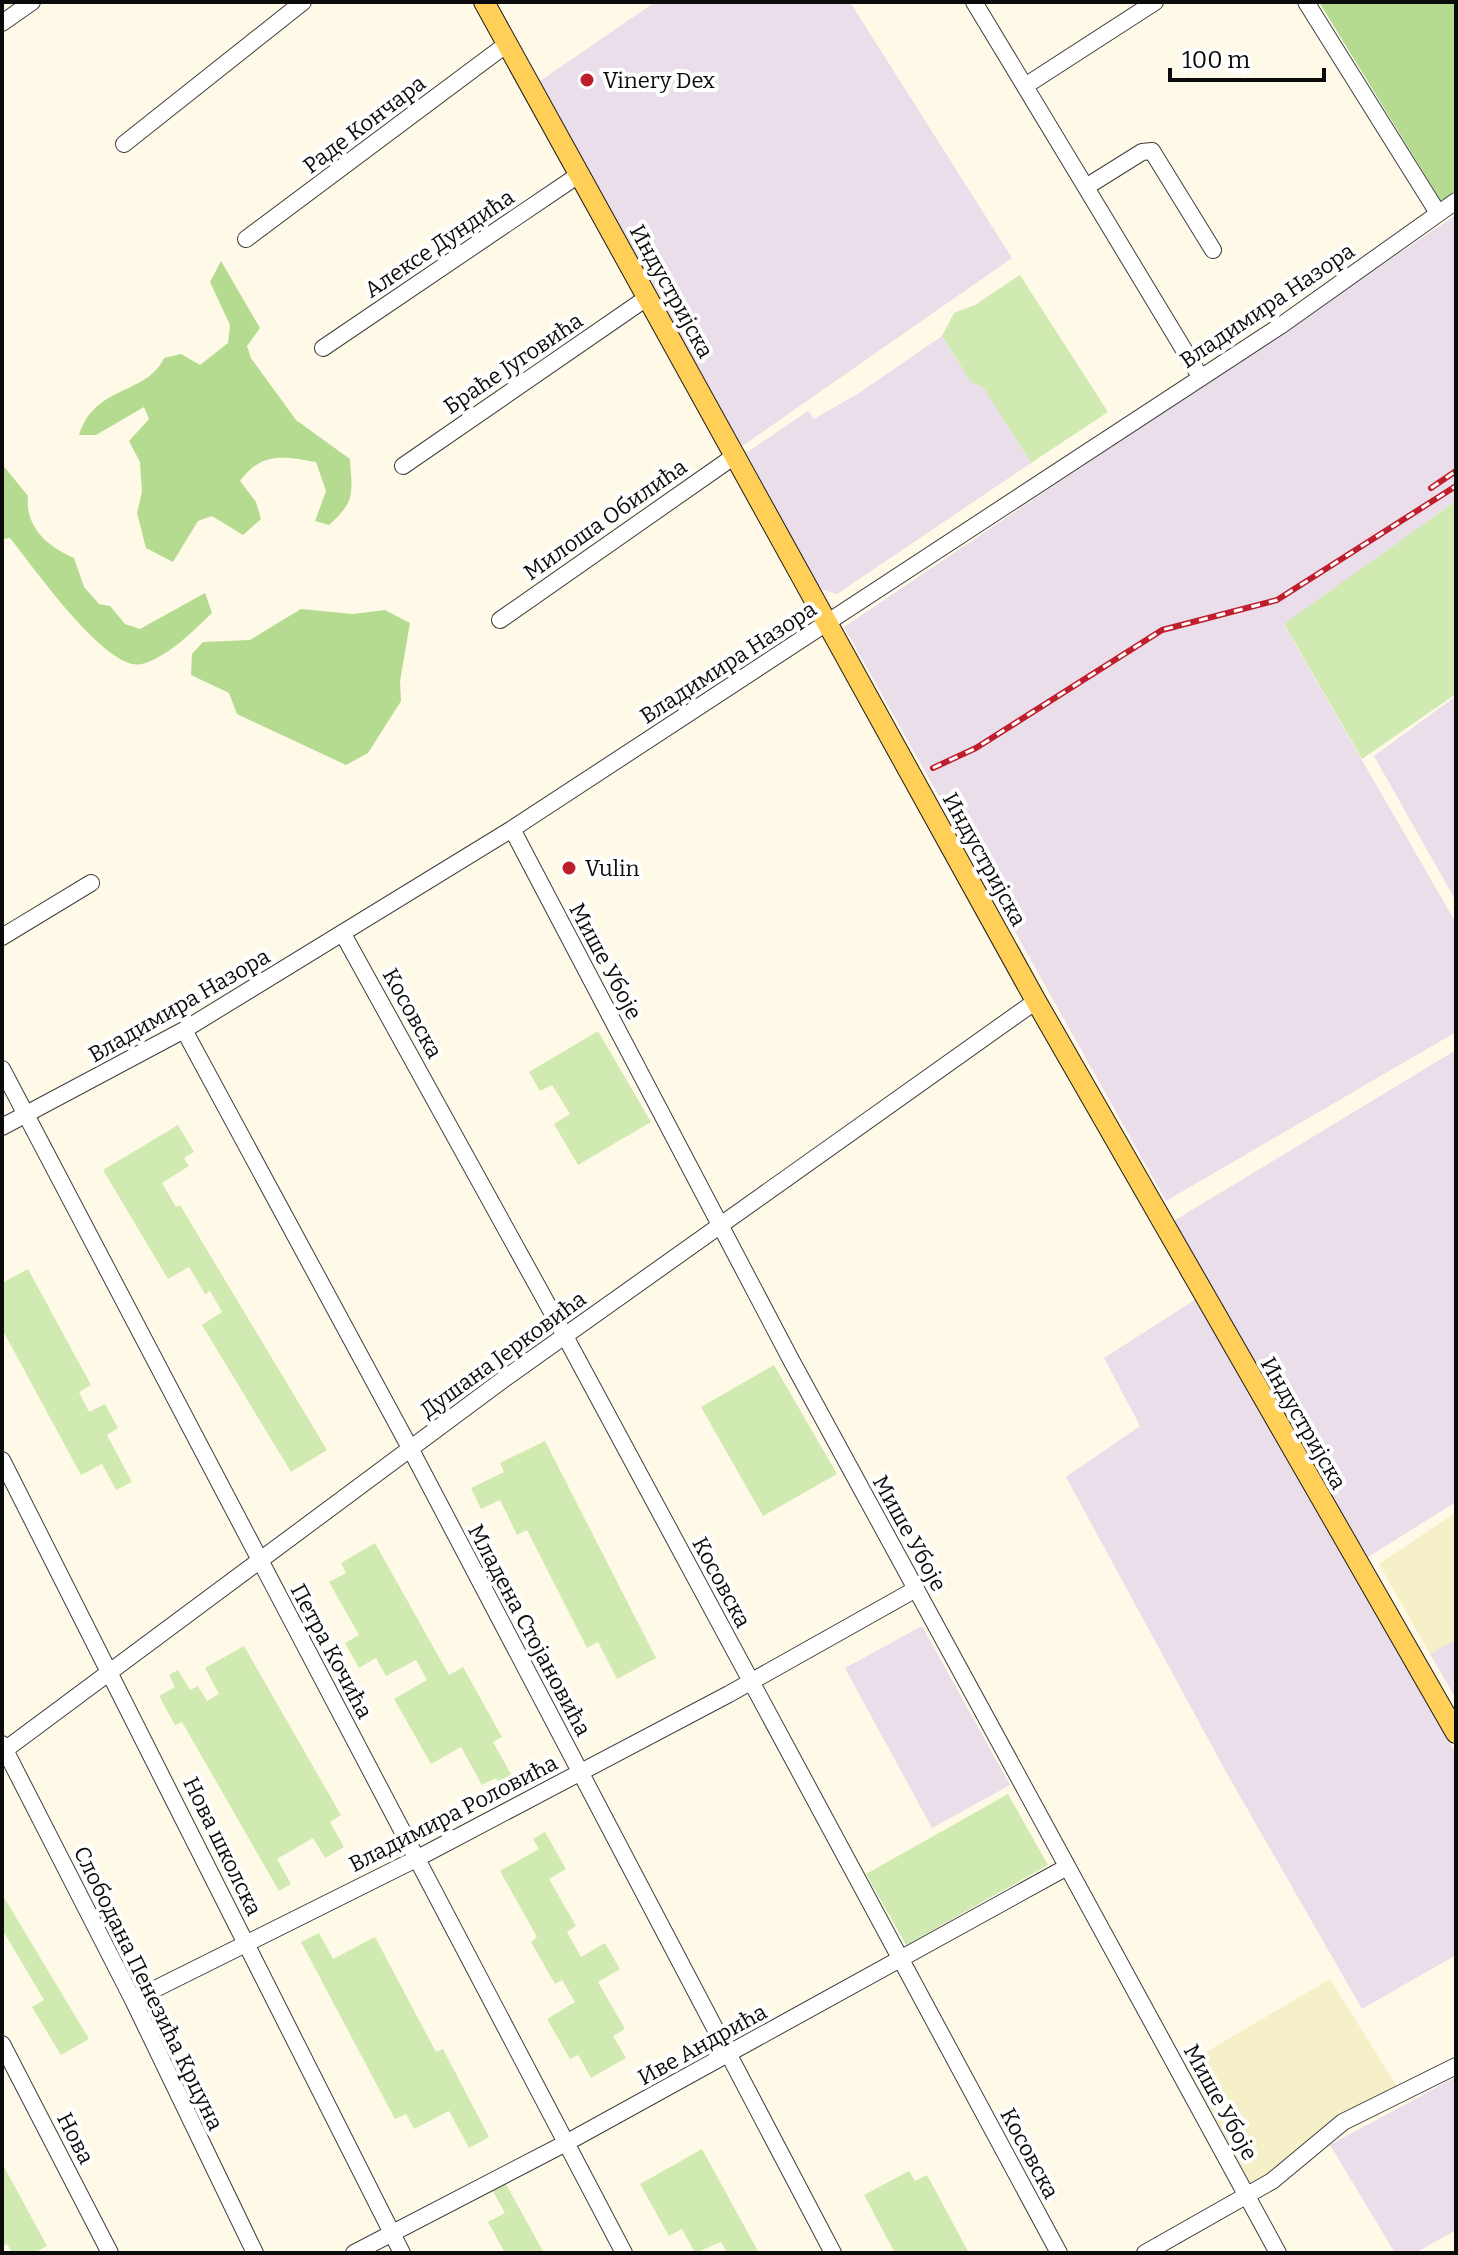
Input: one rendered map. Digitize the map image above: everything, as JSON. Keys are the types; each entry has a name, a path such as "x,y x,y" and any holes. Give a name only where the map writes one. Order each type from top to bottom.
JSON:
{"main road":[{"name":"Индустријска","path":"484,2 1036,1001 1456,1733"}],"street":[{"path":"2,23 32,2"},
{"path":"124,144 303,2"},
{"path":"974,2 1201,378"},
{"path":"1025,86 1155,2"},
{"path":"1306,2 1438,213"},
{"name":"Раде Кончара","path":"246,239 507,44"},
{"path":"1086,187 1142,152 1152,151 1213,250"},
{"name":"Алексе Дундића","path":"323,348 580,174"},
{"name":"Владимира Назора","path":"2,1127 184,1030 512,829 1201,378 1456,201"},
{"name":"Браће Југовића","path":"403,466 648,297"},
{"name":"Милоша Обилића","path":"500,620 736,455"},
{"name":"Мише Убоје","path":"512,829 720,1227 1278,2253"},
{"path":"2,937 91,883"},
{"name":"Косовска","path":"343,934 565,1336 1059,2253"},
{"name":"Душана Јерковића","path":"3,1748 410,1448 1036,1001"},
{"name":"Младена Стојановића","path":"184,1030 410,1448 833,2253"},
{"name":"Петра Кочића","path":"2,1069 624,2253"},
{"name":"Нова школска","path":"2,1460 402,2253"},
{"name":"Владимира Роловића","path":"133,2000 245,1941 416,1859 750,1682 916,1589"},
{"name":"Слободана Пенезића Крцуна","path":"3,1748 133,2000 255,2253"},
{"name":"Иве Андрића","path":"354,2253 566,2143 1067,1867"},
{"name":"Нова","path":"2,2044 110,2253"},
{"path":"1145,2253 1272,2181 1343,2122 1456,2066"}],"shaded area":[{"path":"655,2 850,2 1012,258 738,449 540,81"},
{"path":"1456,215 1456,501 1284,625 1456,923 1456,1032 1166,1201 844,627"},
{"path":"942,336 971,382 983,387 1031,463 837,594 817,588 746,453 808,411 814,419 859,393"},
{"path":"1456,696 1456,901 1374,756"},
{"path":"1456,1050 1456,1502 1368,1557 1172,1222"},
{"path":"1196,1299 1456,1754 1456,1955 1362,2009 1225,1770 1066,1477 1140,1426 1104,1358"},
{"path":"1456,1512 1456,1639 1430,1654 1379,1564"},
{"path":"922,1626 1010,1785 932,1828 845,1668"},
{"path":"1456,1639 1456,1699 1430,1654"},
{"path":"1330,1979 1403,2096 1251,2190 1184,2065"},
{"path":"1456,2077 1456,2230 1415,2253 1395,2253 1330,2145"}],"green space":[{"path":"1319,2 1456,2 1456,190 1441,201"},
{"path":"221,261 260,328 247,346 251,358 296,420 350,459 350,496 344,509 329,525 315,521 326,491 316,462 293,458 265,461 256,465 240,481 256,502 261,519 243,535 212,516 198,521 173,562 146,548 137,513 142,492 140,462 129,441 149,419 144,407 96,435 79,435 96,407 145,379 164,358 181,354 200,365 228,343 230,325 210,282"},
{"path":"1020,275 1108,412 1031,463 983,387 971,382 942,336 954,313 975,305"},
{"path":"2,464 28,496 30,517 39,534 74,558 84,587 99,604 110,606 125,624 140,629 205,593 212,613 180,643 152,661 142,664 127,662 110,652 71,614 10,538 2,539"},
{"path":"1456,501 1456,694 1362,759 1284,624"},
{"path":"301,609 353,614 385,610 410,623 400,681 401,701 368,753 346,765 237,714 229,693 191,675 192,654 203,642 250,640"},
{"path":"598,1031 651,1122 578,1165 554,1124 570,1114 552,1085 540,1091 529,1072"},
{"path":"178,1125 194,1152 184,1158 189,1166 162,1183 176,1207 180,1205 327,1450 291,1472 202,1325 222,1312 210,1291 205,1294 189,1267 168,1279 103,1170"},
{"path":"28,1269 91,1385 79,1392 89,1412 105,1404 118,1428 107,1435 132,1482 116,1490 102,1464 81,1475 2,1329 2,1283"},
{"path":"774,1365 837,1474 763,1516 701,1407"},
{"path":"545,1441 656,1658 617,1679 598,1642 587,1648 527,1530 517,1535 500,1500 481,1509 471,1488 504,1472 500,1463"},
{"path":"375,1543 449,1675 463,1667 502,1737 493,1742 520,1790 507,1797 496,1778 482,1785 461,1747 431,1764 394,1699 427,1680 416,1660 386,1676 376,1658 359,1668 345,1643 359,1635 329,1582 346,1573 341,1563"},
{"path":"244,1646 341,1815 330,1822 344,1847 325,1858 313,1838 277,1859 291,1884 279,1891 182,1722 175,1725 159,1696 175,1687 169,1675 178,1670 190,1690 198,1686 207,1701 219,1694 205,1668"},
{"path":"1008,1794 1048,1865 906,1945 866,1874"},
{"path":"545,1832 566,1869 549,1879 576,1926 567,1932 581,1957 605,1943 620,1969 598,1982 625,2029 613,2036 626,2058 591,2078 578,2055 570,2059 547,2019 575,2002 562,1980 555,1984 531,1942 537,1937 500,1871 539,1849 533,1839"},
{"path":"2,1894 89,2039 61,2055 32,2007 44,2000 2,1929"},
{"path":"319,1933 333,1959 375,1937 436,2052 443,2049 489,2137 469,2148 449,2111 414,2129 406,2114 395,2119 301,1942"},
{"path":"702,2149 759,2253 727,2253 721,2242 695,2253 682,2229 669,2236 640,2184"},
{"path":"2,2163 47,2246 34,2253 12,2253 7,2244 2,2247"},
{"path":"909,2171 915,2181 927,2175 969,2253 895,2253 864,2195"},
{"path":"506,2184 544,2253 505,2253 488,2222 505,2213 493,2191"}],"railway":[{"path":"1431,488 1456,471"},
{"path":"933,768 976,748 1162,630 1277,600 1456,486"}],"place":[{"name":"Vinery Dex","path":"587,80"},
{"name":"Vulin","path":"569,868"}]}
